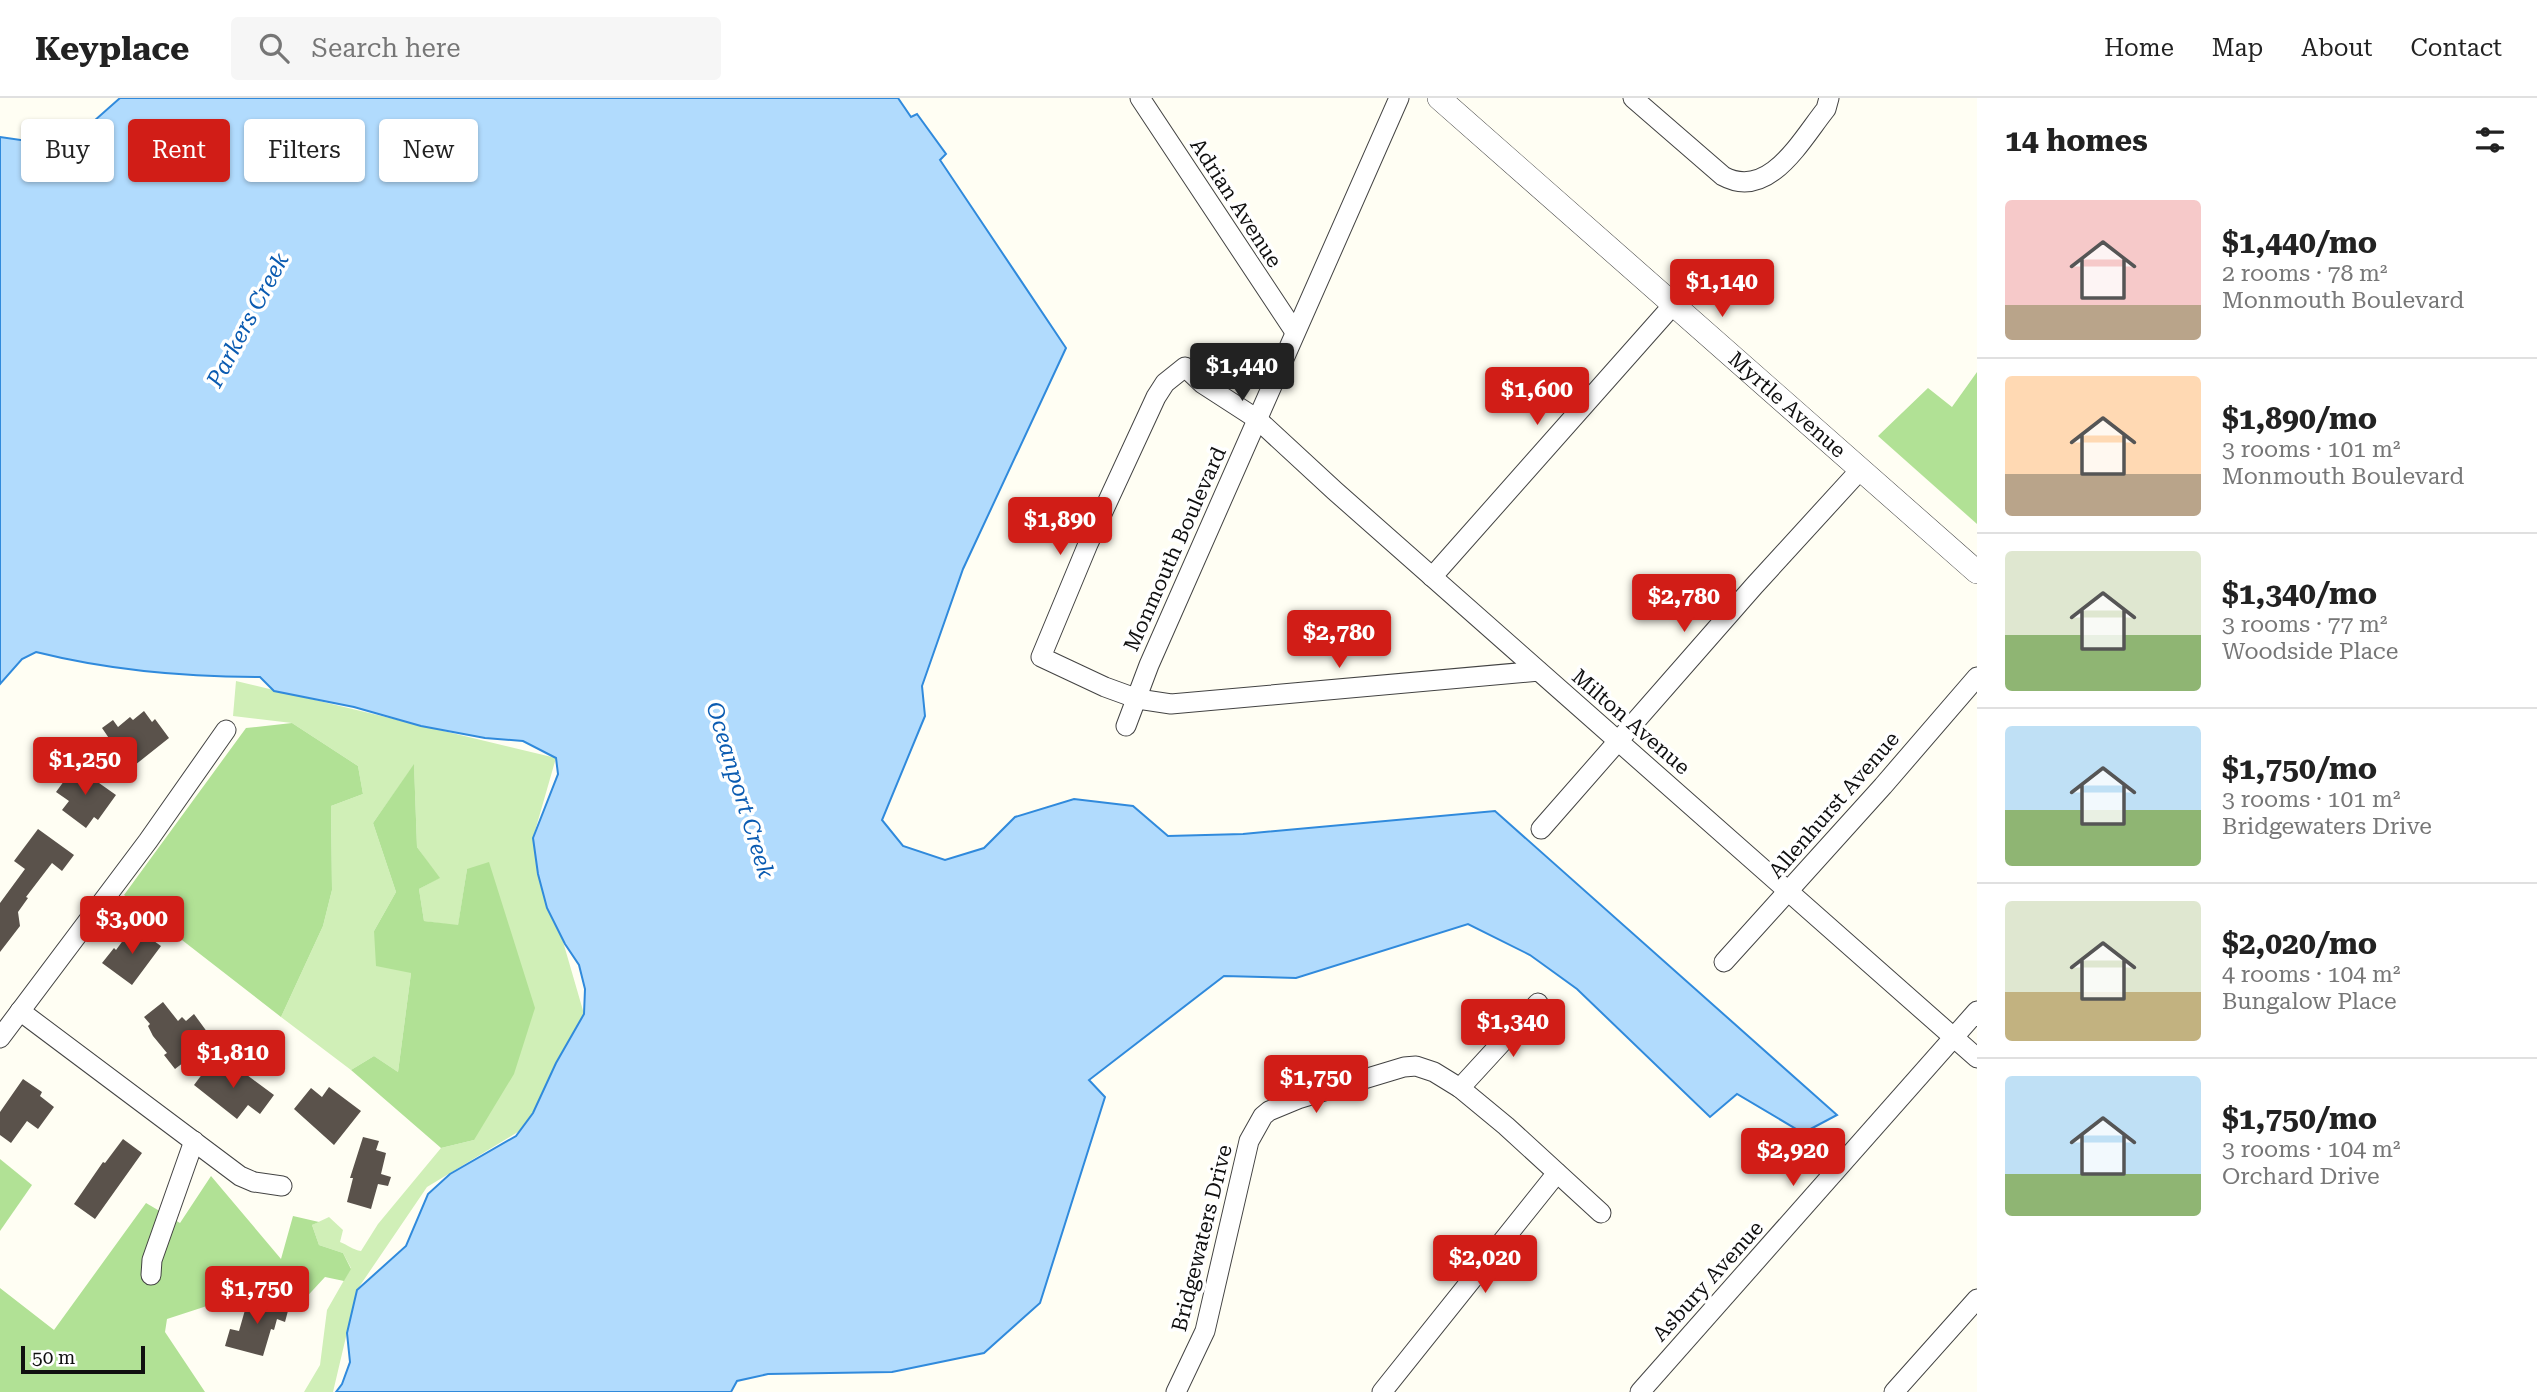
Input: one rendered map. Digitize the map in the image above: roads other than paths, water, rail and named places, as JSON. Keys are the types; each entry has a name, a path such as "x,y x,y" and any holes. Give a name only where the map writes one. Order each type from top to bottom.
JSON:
{"street":[{"name":"Adrian Avenue","path":"1140,98 1295,332"},
{"name":"Monmouth Boulevard","path":"1126,726 1149,665 1399,98"},
{"name":"Myrtle Avenue","path":"1439,98 1977,572"},
{"path":"1633,98 1723,176 1735,183 1748,183 1763,179 1776,169 1826,109 1829,98"},
{"path":"1432,577 1673,305"},
{"path":"1258,419 1203,384 1185,367 1166,383 1156,397 1088,544 1041,657 1138,699 1171,704 1539,671"},
{"name":"Milton Avenue","path":"1258,419 1432,577 1977,1058"},
{"path":"1541,829 1861,469"},
{"name":"Allenhurst Avenue","path":"1724,962 1977,677"},
{"path":"0,1038 148,841 226,730"},
{"path":"1460,1088 1538,1003"},
{"path":"20,1011 247,1179 268,1186 282,1186"},
{"name":"Asbury Avenue","path":"1640,1392 1977,1012"},
{"name":"Bridgewaters Drive","path":"1176,1392 1205,1331 1249,1141 1263,1116 1269,1111 1298,1099 1404,1067 1416,1066 1434,1072 1460,1088 1601,1213"},
{"path":"151,1275 152,1260 194,1141"},
{"path":"1382,1392 1557,1173"},
{"path":"1894,1392 1977,1299"}],"water":[{"path":"120,98 898,98 911,117 917,114 946,154 940,160 1066,348 963,569 922,686 925,716 882,820 903,846 945,860 984,848 1015,817 1074,799 1133,806 1168,836 1243,834 1495,811 1837,1115 1803,1133 1737,1094 1710,1117 1577,989 1530,955 1468,924 1296,978 1224,976 1089,1080 1105,1097 1040,1303 984,1353 892,1372 768,1374 737,1381 731,1392 336,1392 350,1362 347,1333 357,1290 406,1246 428,1194 450,1174 516,1136 533,1113 556,1063 584,1014 585,989 579,965 547,908 538,874 533,838 558,774 556,758 523,741 485,738 421,726 354,707 274,691 260,677 147,671 91,664 36,652 22,659 0,684 0,137 21,140 21,182 114,182 114,119 96,119"}],"water label":[{"name":"Parkers Creek","path":"248,320"},
{"name":"Oceanport Creek","path":"740,790"}]}
